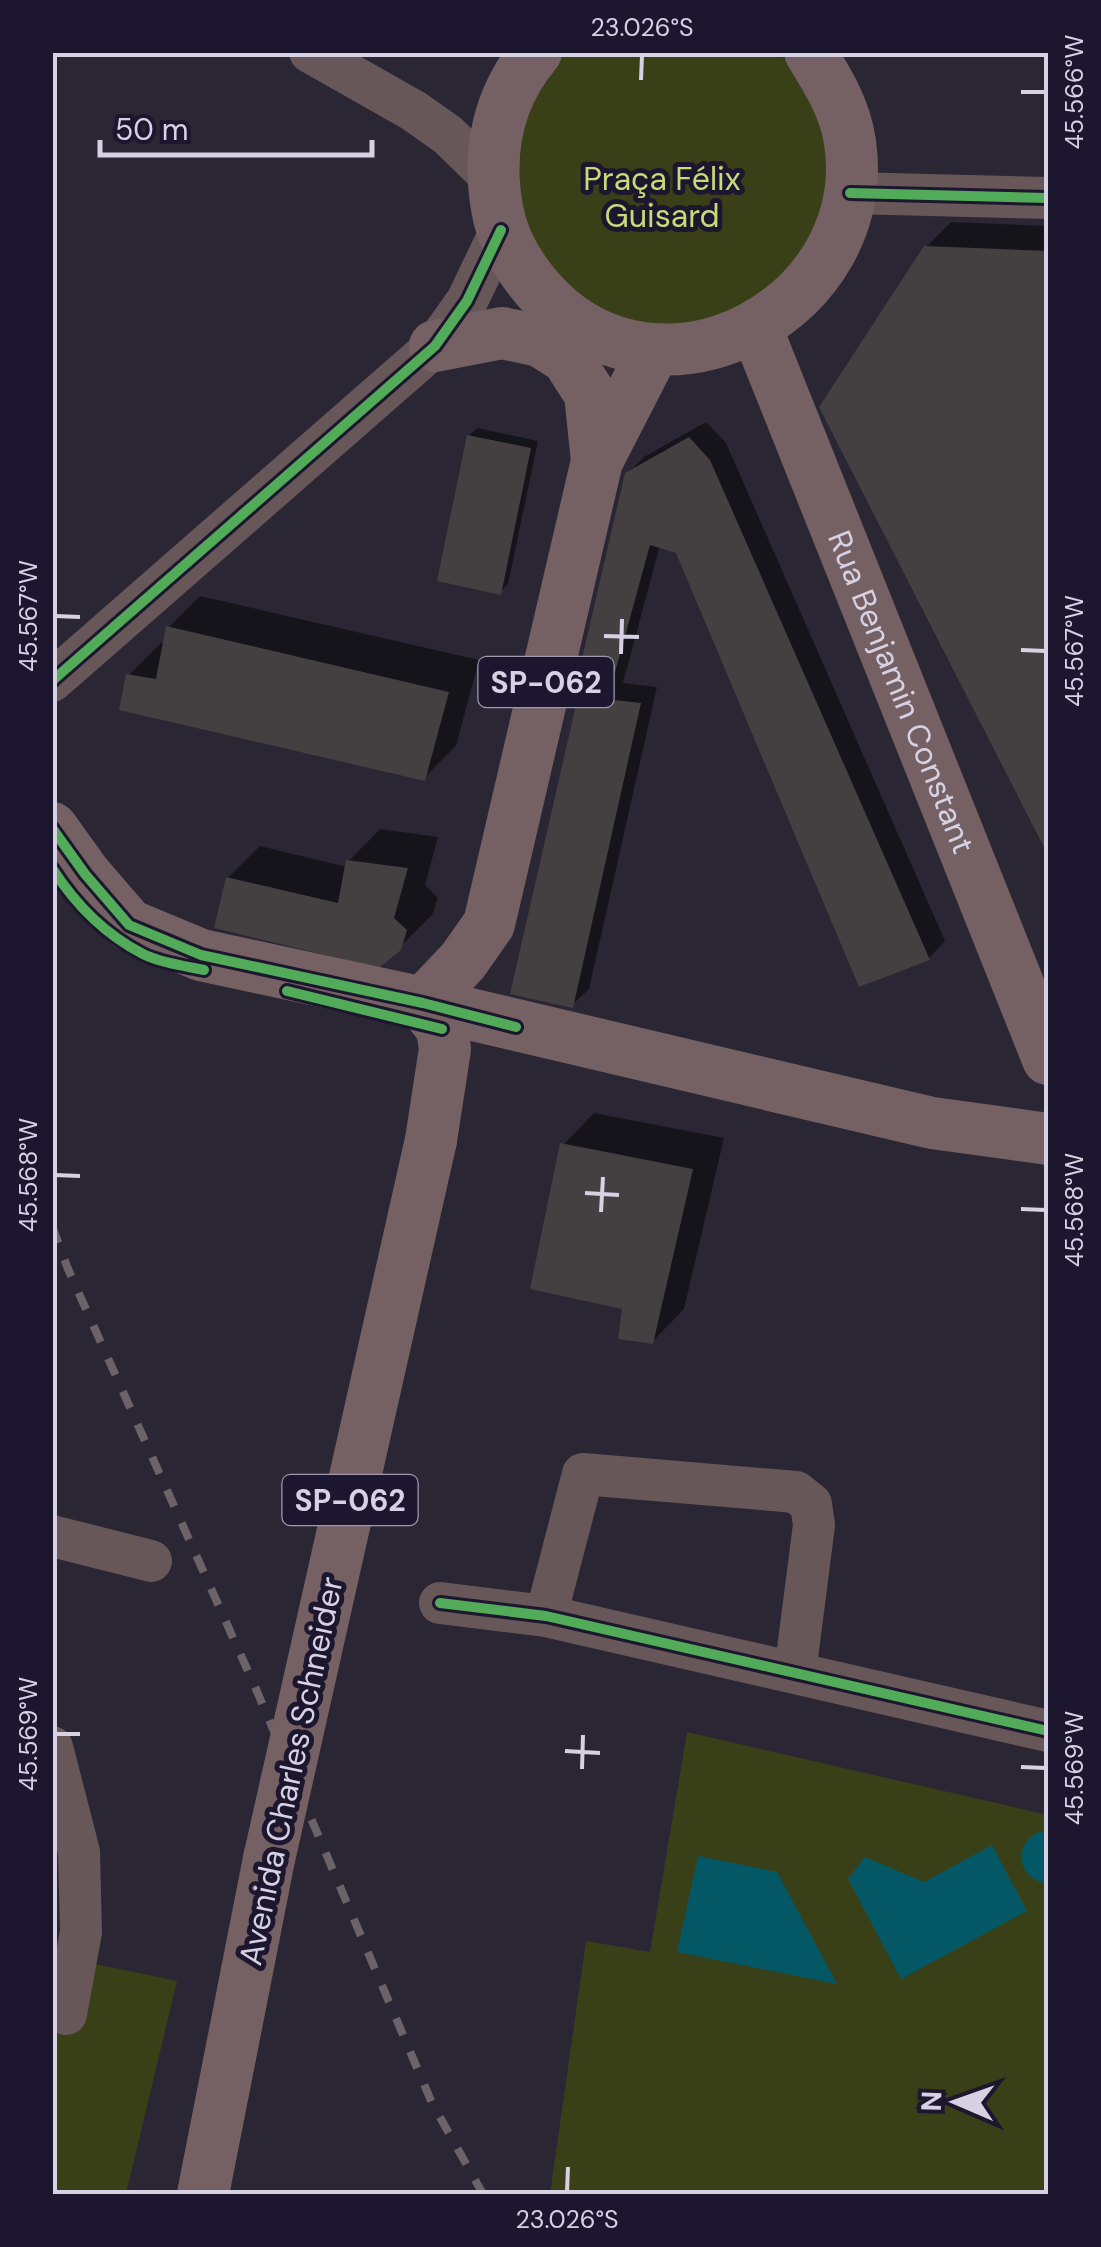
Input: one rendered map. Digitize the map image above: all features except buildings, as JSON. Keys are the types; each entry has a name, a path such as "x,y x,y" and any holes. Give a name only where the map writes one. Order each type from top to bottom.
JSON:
{"main road":[{"path":"536,52 517,74 497,124 492,178 501,230 525,276 560,312 605,338 654,350 707,346 756,328 790,304 819,272 838,234 850,193 850,142 836,94 810,52"},
{"name":"Rua Benjamin Constant","path":"756,328 1048,1059"},
{"path":"436,346 502,333 540,341 567,358 590,394 598,461"},
{"name":"SP-062","path":"423,1003 464,961 489,924 598,461 654,350"},
{"path":"52,828 128,925 201,955 932,1123 1039,1127"},
{"name":"Avenida Charles Schneider","path":"204,2194 281,1804 434,1128 445,1049 442,1029 423,1003"},
{"name":"Avenida Charles Schneider","path":"434,1128 468,1064 490,1040 516,1028"}],"street":[{"path":"310,52 414,110 448,135 492,178"},
{"path":"850,193 1048,198"},
{"path":"52,681 436,346 466,301 501,230"},
{"path":"546,1616 582,1474 796,1492 812,1504 814,1525 795,1673"},
{"path":"52,1536 151,1561"},
{"path":"440,1603 546,1616 1048,1731"},
{"path":"52,1746 79,1852 81,1932 66,2014"}],"green space":[{"name":"Praça Félix Guisard","path":"545,53 778,53 789,63 820,116 830,178 817,238 760,311 611,335 496,200"},
{"path":"687,1732 1048,1815 1048,2194 550,2194 586,1941 650,1952"},
{"path":"52,1955 177,1981 126,2194 53,2194"}],"water":[{"path":"1048,1830 1048,1884 1028,1874 1021,1857 1028,1840"},
{"path":"992,1845 1027,1911 901,1979 848,1879 865,1857 924,1882"},
{"path":"698,1856 777,1872 837,1984 677,1952"}],"railway":[{"path":"52,1226 256,1689 432,2103 483,2194"}],"cycle path":[{"path":"850,193 1048,198"},
{"path":"52,681 435,346 467,301 501,230"},
{"path":"52,828 129,925 201,955 516,1027"},
{"path":"52,868 81,906 116,938 150,957 204,970"},
{"path":"287,991 442,1029"},
{"path":"440,1603 546,1616 1048,1731"}]}
